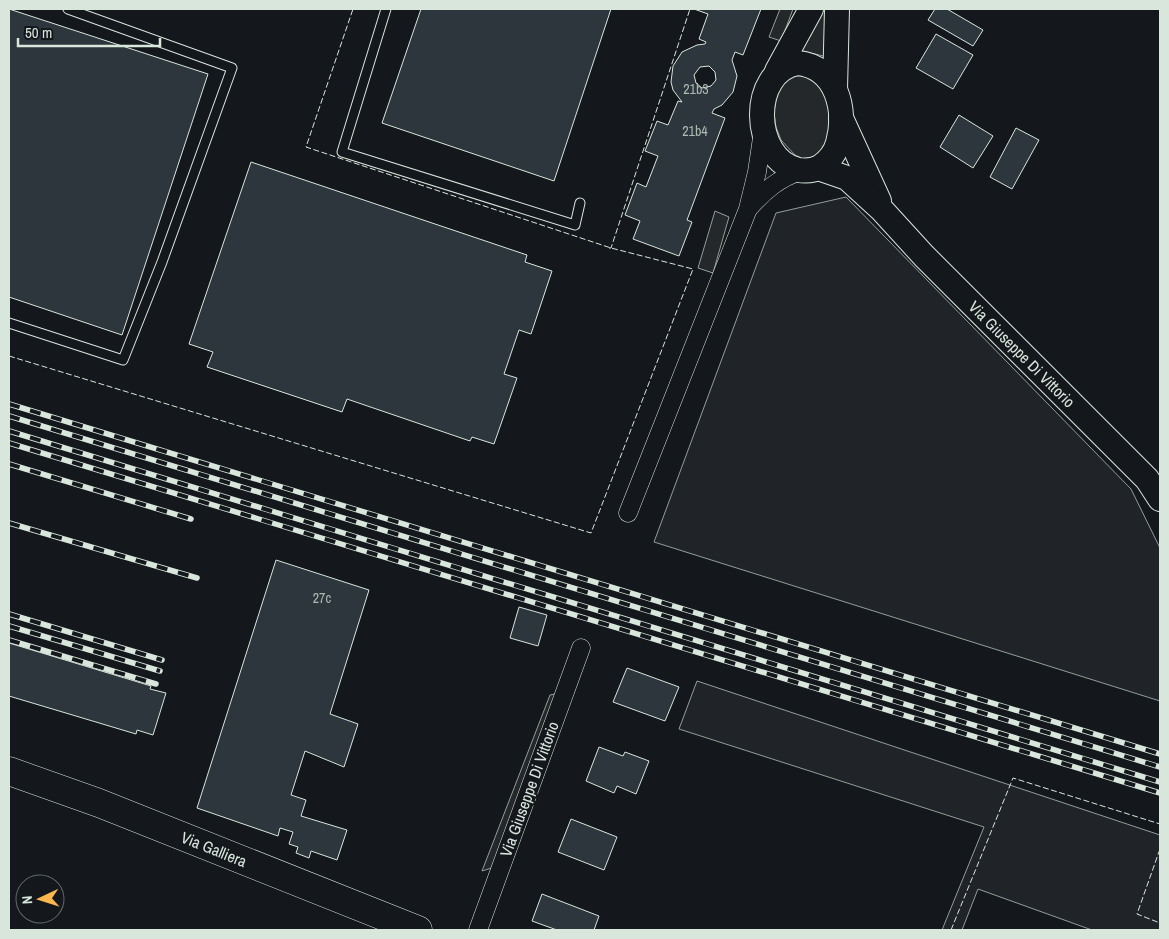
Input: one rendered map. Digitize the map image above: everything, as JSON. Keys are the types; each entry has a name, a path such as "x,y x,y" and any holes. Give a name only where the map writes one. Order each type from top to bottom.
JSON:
{"main road":[{"name":"Via Galliera","path":"9,771 99,803 418,930"}],"street":[{"name":"Via Giuseppe Di Vittorio","path":"628,513 748,209 757,172 763,128 763,99 767,86 811,9"},
{"name":"Via Giuseppe Di Vittorio","path":"837,9 835,89 841,118 882,210"},
{"name":"Via Giuseppe Di Vittorio","path":"777,71 790,64 798,63 814,66 828,77 835,89"},
{"name":"Via Giuseppe Di Vittorio","path":"748,209 761,194 785,176 809,169 828,160 836,150 841,118"},
{"name":"Via Giuseppe Di Vittorio","path":"763,128 767,142 778,161 790,168 809,169 847,178 882,210 924,256 1148,479 1160,499"},
{"name":"Via Giuseppe Di Vittorio","path":"478,930 581,648"}],"lane":[{"path":"9,323 123,360 162,262 232,68 68,9"},
{"path":"386,9 342,152 575,225 580,203"}],"shaded area":[{"path":"780,9 793,9 781,41 769,37"},
{"path":"821,9 830,9 827,57 799,50"},
{"path":"797,75 814,79 828,95 832,129 825,147 814,157 803,159 795,155 781,140 776,127 774,113 777,92 785,79"},
{"path":"846,197 1131,489 1160,548 1160,701 654,542 776,213"},
{"path":"715,211 729,217 713,273 698,268"},
{"path":"697,681 1160,835 1160,930 1092,930 978,889 962,930 942,930 984,827 679,729"},
{"path":"565,692 495,867 482,871 550,695"}],"building":[{"path":"9,9 208,74 122,335 9,297"},
{"path":"421,9 611,9 554,181 382,123"},
{"path":"694,9 761,9 743,55 735,52 732,60 737,76 733,92 712,113 725,118 687,220 692,222 679,256 633,239 640,221 625,215 637,183 646,187 658,156 645,151 657,121 668,125 678,101 682,102 673,90 671,82 673,66 682,52 697,45 705,44 706,42 699,39 708,14","holes":["709,66 715,72 716,80 711,86 702,88 696,83 694,75 700,67"]},
{"path":"935,9 947,9 983,30 973,46 928,20"},
{"path":"936,34 973,55 953,89 916,68"},
{"path":"959,115 993,136 973,168 940,147"},
{"path":"1016,128 1039,140 1012,189 990,177"},
{"path":"251,162 527,255 525,262 552,271 531,334 519,330 504,374 517,378 494,444 472,437 470,441 347,399 342,412 207,367 213,352 189,344"},
{"path":"276,560 369,590 330,714 358,724 344,767 305,751 291,795 306,800 301,816 347,830 337,860 311,851 309,858 296,853 298,847 289,844 293,832 280,828 278,836 197,808"},
{"path":"519,607 547,615 538,646 510,638"},
{"path":"9,643 151,686 150,689 166,693 153,735 137,730 136,734 9,696"},
{"path":"627,668 679,687 665,721 613,702"},
{"path":"599,747 623,756 625,752 649,761 636,794 617,786 614,793 586,781"},
{"path":"571,819 617,837 604,870 558,852"},
{"path":"542,894 599,916 594,930 557,930 532,921"}],"railway":[{"path":"9,404 1160,754"},
{"path":"9,416 1160,767"},
{"path":"9,431 1160,782"},
{"path":"9,443 1160,793"},
{"path":"9,464 191,519"},
{"path":"9,523 197,578"},
{"path":"9,614 162,660"},
{"path":"9,626 160,671"},
{"path":"9,640 156,684"}],"fence":[{"path":"9,356 591,533 693,269 611,248 306,147 353,9"},
{"path":"609,248 611,248 690,9"},
{"path":"951,930 1013,778 1160,824"},
{"path":"1160,849 1137,914 1160,923"}]}
